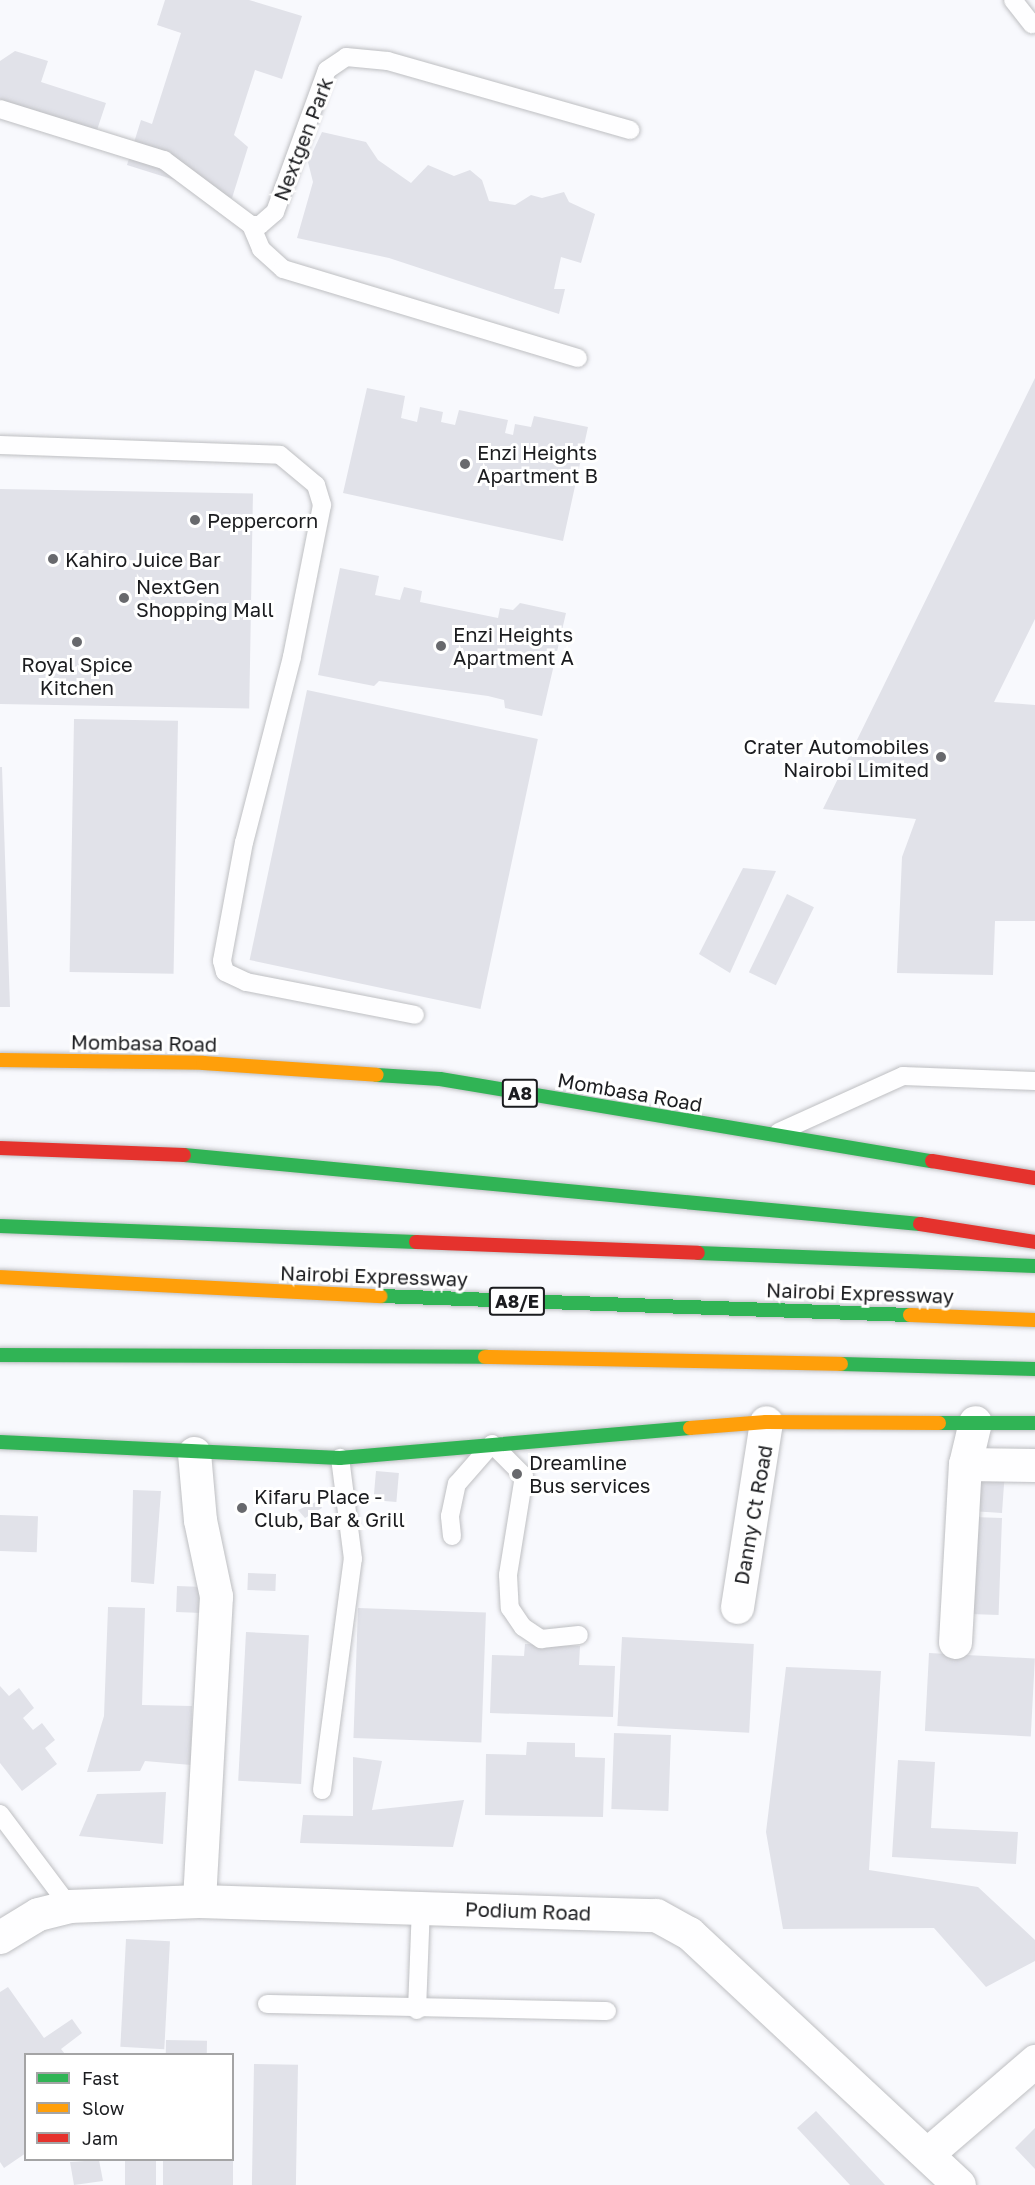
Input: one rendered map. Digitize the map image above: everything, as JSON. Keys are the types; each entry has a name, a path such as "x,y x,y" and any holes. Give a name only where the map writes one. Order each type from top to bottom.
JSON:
{"highway":[{"name":"Mombasa Road","path":"0,1060 202,1063 440,1079 769,1136 1035,1178"},
{"path":"0,1148 225,1157 939,1226 1035,1242"},
{"name":"Nairobi Expressway","path":"0,1226 1035,1266"},
{"name":"Nairobi Expressway","path":"0,1277 231,1291 1035,1320"},
{"path":"0,1355 586,1358 1035,1369"},
{"path":"0,1442 194,1453 340,1458 766,1422 1035,1423"}],"street":[{"name":"Danny Ct Road","path":"737,1607 766,1422"},
{"path":"955,1642 965,1464 975,1422"},
{"path":"194,1453 200,1520 216,1596 199,1901"},
{"path":"965,1464 1035,1466"},
{"name":"Podium Road","path":"0,1937 38,1914 69,1906 199,1901 656,1915 673,1922 959,2185"},
{"path":"927,2154 1035,2061"}],"lane":[{"path":"1013,0 1032,24"},
{"name":"Nextgen Park","path":"251,225 260,225 275,212 327,70 346,57 388,61 630,130"},
{"path":"0,109 164,160 251,225 261,249 283,269 578,358"},
{"path":"0,445 280,455 316,485 321,505 292,657 244,842 222,961 225,972 246,982 415,1015"},
{"path":"769,1136 903,1076 1035,1081"},
{"path":"452,1536 450,1516 457,1484 492,1444 524,1476 508,1575 510,1608 523,1627 541,1639 579,1635"},
{"path":"322,1790 353,1559 340,1458"},
{"path":"0,1814 69,1906"},
{"path":"417,2010 421,1908"},
{"path":"267,2004 417,2010 607,2011"}],"building":[{"path":"165,0 249,0 302,16 282,79 255,70 234,135 248,147 232,198 127,165 141,120 152,124 181,33 157,25"},
{"path":"15,51 48,61 41,82 106,103 92,145 0,116 0,61"},
{"path":"322,132 366,142 378,160 411,183 428,165 454,176 470,170 482,180 489,201 515,205 531,195 542,198 564,192 569,202 595,214 581,263 561,257 554,289 565,289 559,314 389,258 297,238 313,182 308,162"},
{"path":"1035,378 1035,619 994,702 1035,705 1035,921 995,921 993,975 897,973 902,857 916,819 823,809"},
{"name":"Enzi Heights Apartment B","path":"367,388 405,396 401,418 417,422 420,407 443,412 441,422 455,425 459,410 508,420 505,433 513,435 515,424 531,427 534,416 588,427 563,541 343,493"},
{"name":"NextGen Shopping Mall","path":"0,489 253,493 249,708 0,704"},
{"name":"Enzi Heights Apartment A","path":"340,568 379,576 375,595 400,600 404,587 422,591 420,602 498,618 500,608 513,610 520,603 566,613 542,716 505,708 504,700 488,696 379,681 374,686 318,675"},
{"path":"307,690 538,739 480,1009 250,960"},
{"path":"74,719 178,721 174,974 70,972"},
{"path":"0,767 2,767 10,1007 0,1007"},
{"path":"743,868 776,871 730,973 699,954"},
{"path":"787,894 814,907 776,985 749,972"},
{"path":"974,1469 1005,1471 1002,1513 971,1511"},
{"path":"376,1471 399,1473 396,1502 373,1500"},
{"path":"133,1490 161,1491 154,1584 131,1582"},
{"path":"318,1501 322,1508 305,1518 298,1510"},
{"path":"0,1515 38,1516 37,1552 0,1551"},
{"path":"973,1517 1002,1518 999,1615 970,1614"},
{"path":"248,1573 276,1574 275,1591 247,1590"},
{"path":"177,1586 203,1587 202,1613 176,1612"},
{"path":"108,1607 145,1608 142,1705 192,1706 191,1765 145,1761 140,1771 87,1772 104,1716"},
{"path":"358,1608 486,1612 481,1742 353,1738"},
{"path":"246,1632 309,1635 301,1784 238,1781"},
{"path":"622,1637 754,1644 749,1733 617,1726"},
{"path":"525,1644 580,1646 579,1665 615,1666 613,1717 490,1713 492,1655 524,1656"},
{"path":"929,1653 1035,1659 1031,1736 925,1731"},
{"path":"786,1667 881,1671 869,1870 978,1887 1035,1940 1035,1961 986,1987 934,1928 783,1929 766,1832"},
{"path":"0,1686 9,1696 19,1688 34,1708 23,1718 33,1730 42,1723 55,1740 45,1748 57,1764 22,1791 0,1763"},
{"path":"614,1733 671,1735 668,1811 611,1809"},
{"path":"527,1742 575,1743 575,1757 605,1758 603,1817 485,1815 486,1754 526,1755"},
{"path":"353,1757 382,1761 372,1810 464,1800 453,1847 300,1843 303,1815 353,1816"},
{"path":"898,1760 935,1762 931,1828 1018,1832 1016,1864 892,1857"},
{"path":"166,1792 163,1844 79,1836 97,1794"},
{"path":"126,1939 170,1941 164,2049 120,2047"},
{"path":"8,1987 44,2038 72,2019 82,2033 61,2049 64,2053 24,2053 24,2154 4,2168 0,2162 0,1992"},
{"path":"166,2040 207,2041 207,2053 166,2053"},
{"path":"254,2064 298,2065 296,2185 252,2185"},
{"path":"816,2111 885,2185 850,2185 797,2128"},
{"path":"1035,2128 1035,2169 1015,2148"},
{"path":"99,2161 103,2181 74,2185 70,2162"},
{"path":"125,2161 156,2161 156,2185 125,2185"},
{"path":"163,2161 233,2161 233,2185 163,2185"}],"traffic: fast":[{"path":"377,1075 440,1079 932,1161"},
{"path":"184,1155 920,1224"},
{"path":"0,1226 416,1242"},
{"path":"698,1253 1035,1266"},
{"path":"381,1296 910,1315"},
{"path":"0,1355 485,1357"},
{"path":"841,1364 1035,1369"},
{"path":"939,1423 1035,1423"},
{"path":"0,1442 340,1458 690,1428"}],"traffic: slow":[{"path":"0,1060 203,1063 377,1075"},
{"path":"0,1277 381,1296"},
{"path":"910,1315 1035,1320"},
{"path":"485,1357 841,1364"},
{"path":"690,1428 766,1422 939,1423"}],"traffic: jam":[{"path":"0,1148 184,1155"},
{"path":"932,1161 1035,1178"},
{"path":"920,1224 1035,1242"},
{"path":"416,1242 698,1253"}],"place":[{"name":"Enzi Heights Apartment B","path":"465,464"},
{"name":"Peppercorn","path":"195,520"},
{"name":"Kahiro Juice Bar","path":"53,559"},
{"name":"NextGen Shopping Mall","path":"124,598"},
{"name":"Royal Spice Kitchen","path":"77,642"},
{"name":"Enzi Heights Apartment A","path":"441,646"},
{"name":"Crater Automobiles Nairobi Limited","path":"941,757"},
{"name":"Dreamline Bus services","path":"517,1474"},
{"name":"Kifaru Place - Club, Bar & Grill","path":"242,1508"}]}
